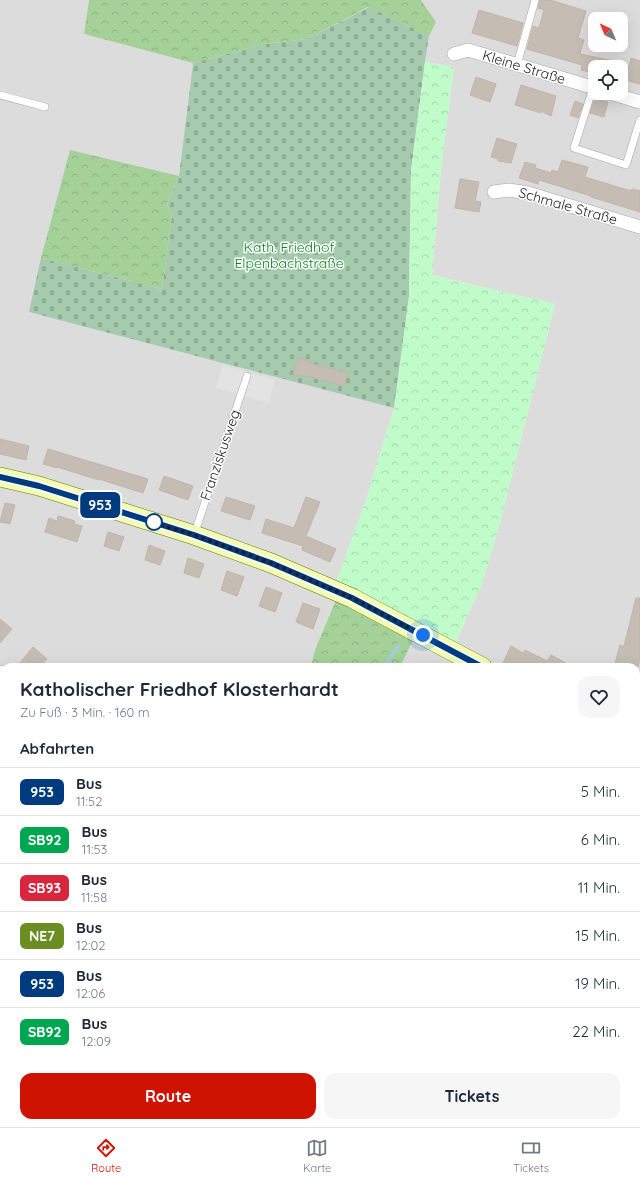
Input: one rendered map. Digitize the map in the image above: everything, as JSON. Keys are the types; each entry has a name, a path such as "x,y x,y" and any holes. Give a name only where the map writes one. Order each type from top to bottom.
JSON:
{"street":[{"name":"Kleine Straße","path":"454,54 468,50 588,86"},
{"path":"628,98 640,102"},
{"name":"Schmale Straße","path":"494,192 509,190 528,193 640,227"},
{"path":"0,477 39,486 194,535 271,563 352,598 474,663"}],"lane":[{"path":"516,65 535,0"},
{"path":"0,95 45,107"},
{"path":"590,100 574,148 626,165 640,120"},
{"name":"Franziskusweg","path":"194,535 247,376"}],"shaded area":[{"path":"0,0 89,0 84,34 193,63 179,176 29,312 394,408 366,500 333,591 338,595 315,650 312,663 0,663"},
{"path":"421,0 640,0 640,663 402,663 416,634 451,653 481,586 499,527 555,304 432,275 441,169 454,67 425,62 429,36 436,22"},
{"path":"223,365 275,380 269,403 216,388"}],"green space":[{"path":"89,0 421,0 436,22 429,36 368,7 307,39 264,44 193,63 84,34"},
{"name":"Kath. Friedhof Elpenbachstraße","path":"369,7 429,36 411,171 409,297 394,408 29,312 41,258 162,289 172,215 167,204 179,176 193,63 264,44 307,39"},
{"path":"425,62 454,67 441,169 432,275 555,304 499,527 481,586 453,648 334,588 366,500 394,408 409,297 411,171"},
{"path":"70,150 179,176 167,204 172,215 162,289 41,258"},
{"path":"338,595 416,634 402,663 312,663 315,650"}],"building":[{"path":"540,0 550,0 586,11 578,38 584,40 580,54 609,60 588,60 588,72 581,70 582,65 527,49 533,26 539,28 544,10 538,8"},
{"path":"479,10 523,23 517,46 472,33"},
{"path":"631,58 640,61 640,84 628,81 628,69"},
{"path":"476,77 496,84 490,102 470,95"},
{"path":"521,85 556,96 551,116 541,111 541,113 515,105"},
{"path":"594,100 608,102 604,117 590,113"},
{"path":"575,101 583,104 578,118 570,115"},
{"path":"497,138 517,144 511,163 498,161 498,159 491,157"},
{"path":"562,160 588,167 585,177 631,191 632,189 640,191 640,212 539,180 538,184 519,178 525,162 536,165 535,168 551,173 552,170 558,172"},
{"path":"460,179 479,182 475,201 481,202 479,212 455,208"},
{"path":"298,357 310,361 310,363 348,373 344,386 307,376 293,374"},
{"path":"0,439 29,446 26,460 0,454"},
{"path":"48,449 148,479 143,493 43,464"},
{"path":"164,476 193,486 188,500 159,490"},
{"path":"226,497 255,506 250,520 221,511"},
{"path":"306,497 320,502 306,536 336,549 330,562 302,550 303,546 262,533 266,519 294,528"},
{"path":"5,503 15,505 10,524 0,522"},
{"path":"58,516 75,521 74,524 82,526 77,542 45,532 49,518 57,521"},
{"path":"108,532 124,537 119,551 104,546"},
{"path":"149,545 165,551 160,565 145,560"},
{"path":"188,558 204,564 199,578 184,573"},
{"path":"227,571 244,577 237,596 221,590"},
{"path":"266,587 282,593 275,612 259,606"},
{"path":"636,598 640,598 639,663 615,663 620,645 624,646"},
{"path":"303,603 320,609 313,629 296,622"},
{"path":"0,619 12,629 0,643"},
{"path":"511,646 523,653 525,650 547,661 551,655 566,663 503,663"},
{"path":"33,647 47,659 44,663 20,663"}],"waterway":[{"path":"387,663 399,645"}],"bus line":[{"name":"953","path":"0,477 39,486 194,535 271,563 352,598 475,663"}],"route":[{"path":"154,522 151,522 194,535 271,563 352,598 423,635"}]}
